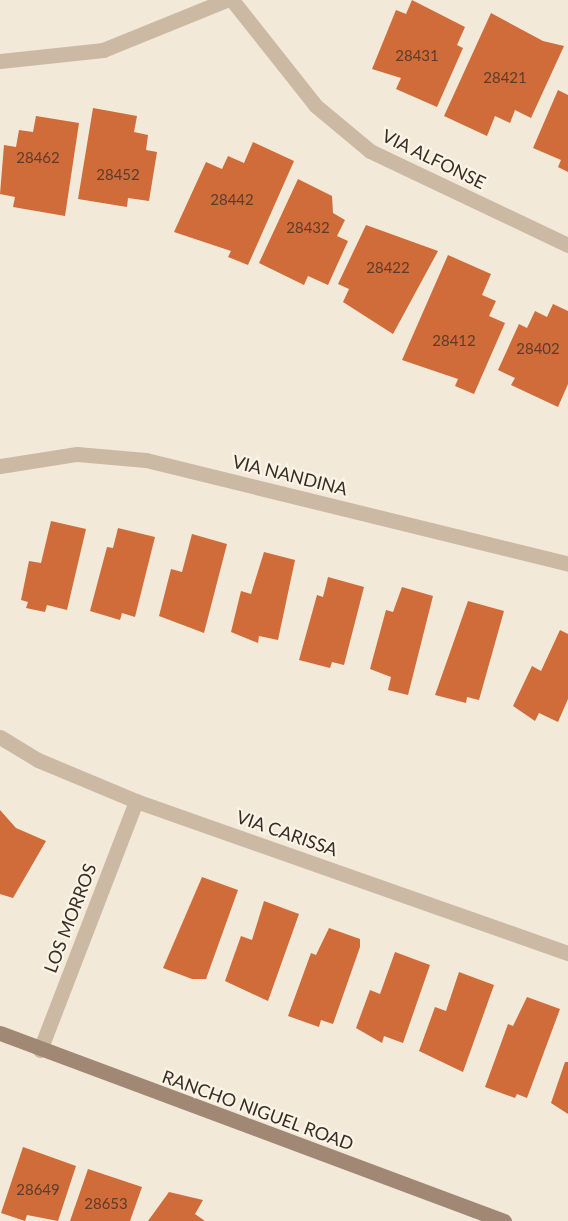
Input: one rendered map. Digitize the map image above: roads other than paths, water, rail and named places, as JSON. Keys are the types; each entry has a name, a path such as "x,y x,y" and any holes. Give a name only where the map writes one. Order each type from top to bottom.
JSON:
{"street":[{"path":"0,60 103,50 226,0"},
{"name":"VIA ALFONSE","path":"232,0 316,106 370,152 568,245"},
{"name":"VIA NANDINA","path":"0,466 77,454 146,460 568,564"},
{"name":"VIA CARISSA","path":"0,737 38,760 136,801 568,953"},
{"name":"LOS MORROS","path":"40,1050 136,801"},
{"name":"RANCHO NIGUEL ROAD","path":"0,1033 40,1050 498,1220"}]}
